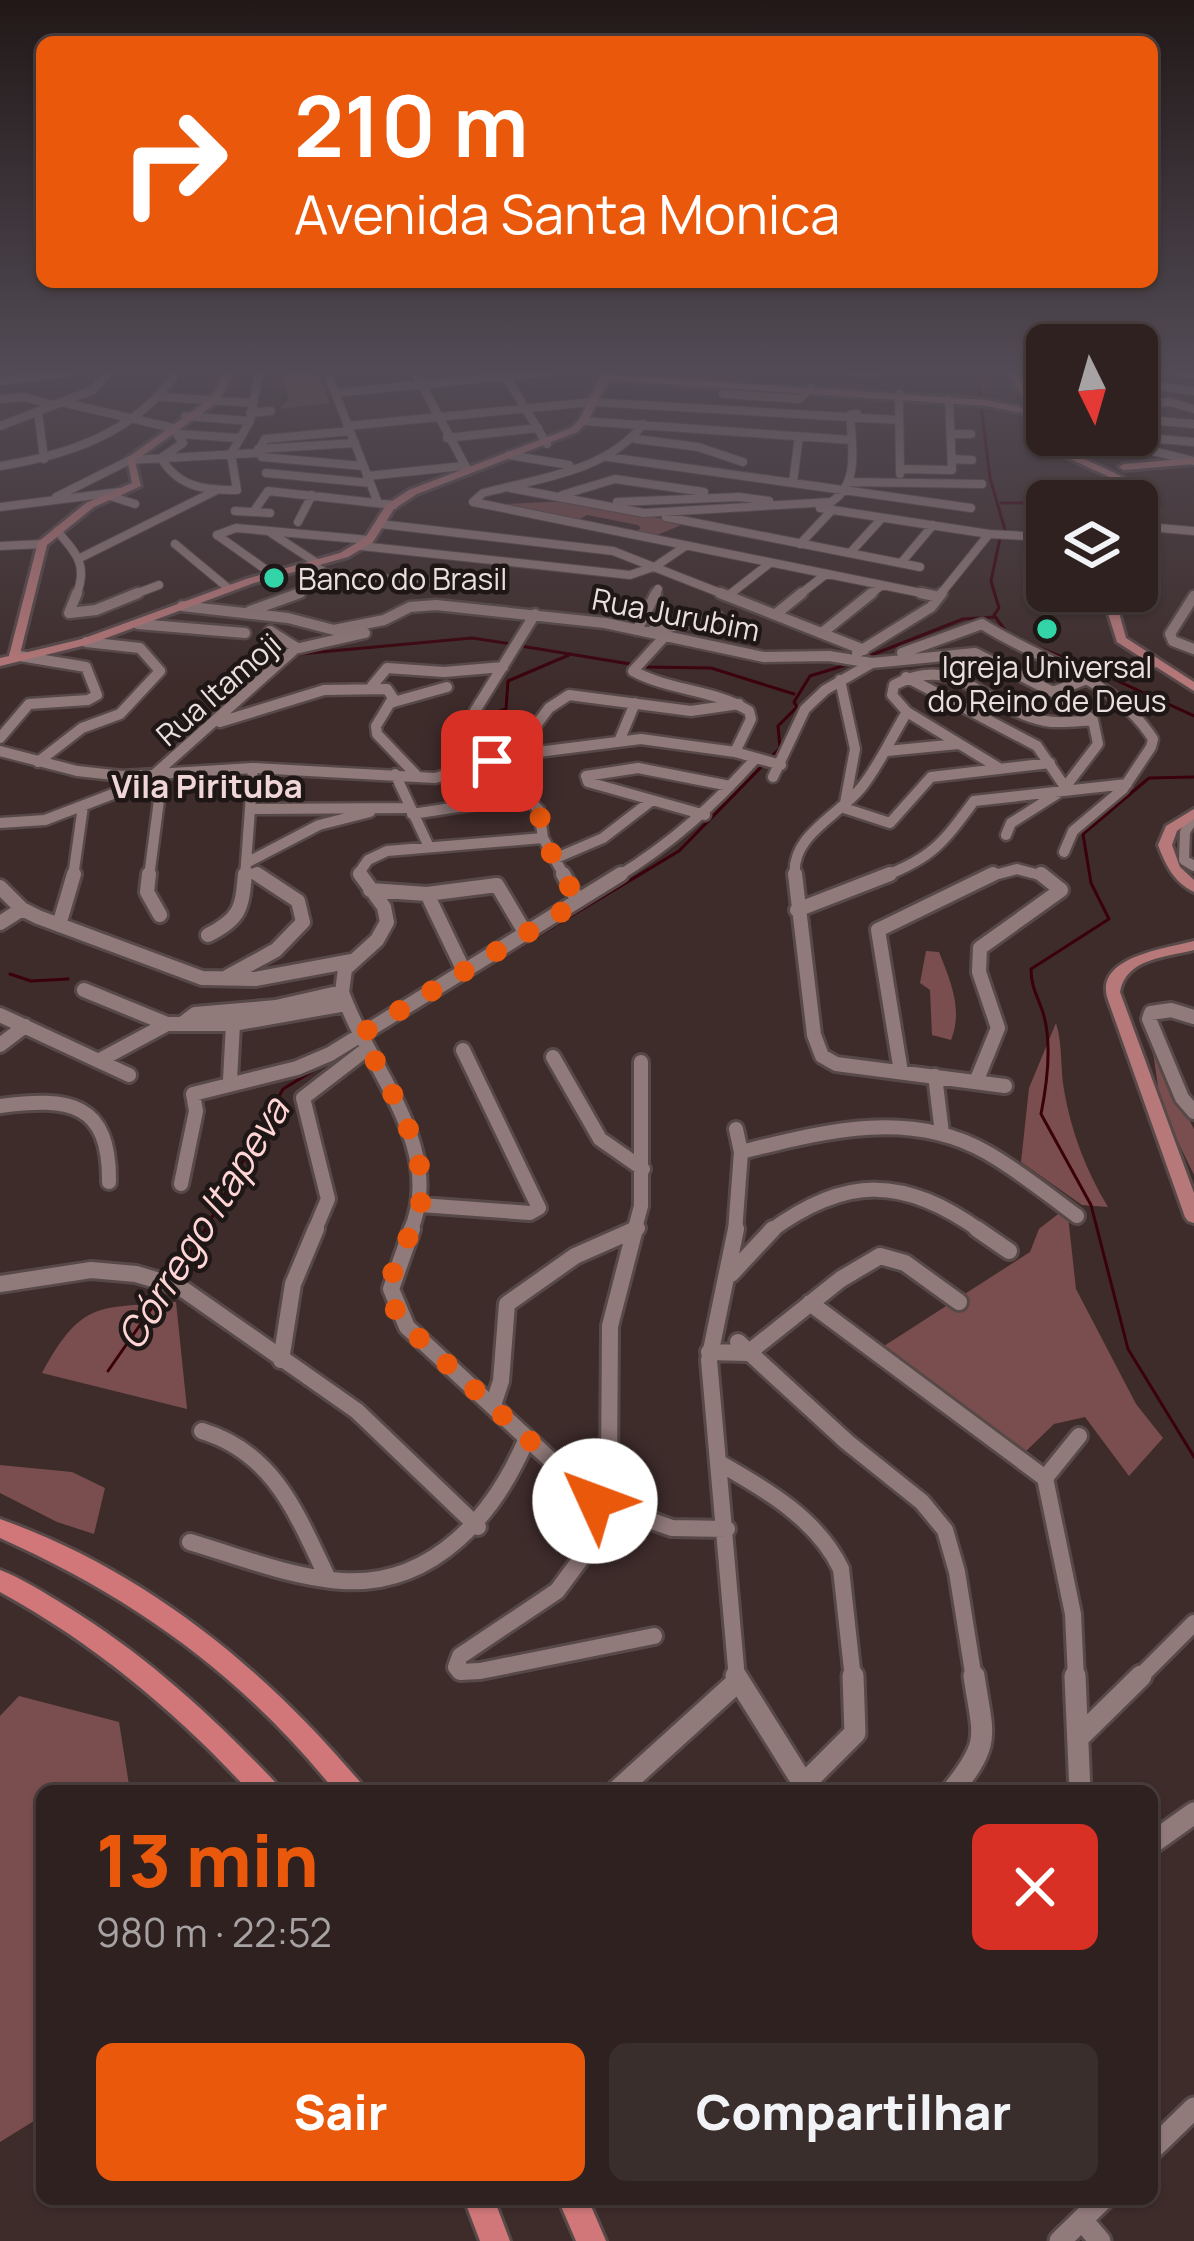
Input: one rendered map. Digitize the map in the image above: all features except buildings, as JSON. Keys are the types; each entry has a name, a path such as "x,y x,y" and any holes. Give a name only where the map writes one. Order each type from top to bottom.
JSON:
{"highway":[{"path":"0,1528 159,1609 240,1669 316,1746 346,1785"},
{"path":"0,1580 119,1651 183,1704 260,1785"},
{"path":"480,2205 495,2241"},
{"path":"576,2205 591,2241"}],"main road":[{"path":"14,655 42,544 139,483 136,477"},
{"path":"0,662 14,655 86,642 365,543 392,506 449,477"},
{"path":"1158,526 1170,516"},
{"path":"1113,612 1121,640 1191,683"},
{"path":"1190,821 1167,836 1166,851 1174,869 1194,888"},
{"path":"1192,1208 1115,1022 1111,987 1138,959 1194,945"}],"street":[{"path":"56,497 97,477"},
{"path":"178,477 186,486 237,490 235,477"},
{"path":"368,477 378,502"},
{"path":"539,477 478,495 473,502 939,597"},
{"path":"752,477 848,486 982,484"},
{"path":"795,483 796,477"},
{"path":"644,513 804,506 840,499 848,477"},
{"path":"900,477 900,497"},
{"path":"556,496 615,478 1026,536"},
{"path":"848,486 971,508"},
{"path":"505,487 920,567"},
{"path":"80,558 217,490"},
{"path":"254,511 268,491 392,506"},
{"path":"0,507 56,497 115,494 135,504"},
{"path":"298,522 311,495"},
{"path":"594,503 739,497"},
{"path":"800,544 832,510"},
{"path":"235,511 270,513"},
{"path":"850,553 882,518"},
{"path":"658,542 692,523"},
{"path":"380,524 613,551 864,650"},
{"path":"901,563 933,525"},
{"path":"272,574 217,535 234,528 269,531 630,575 656,566 684,547"},
{"path":"1158,528 1194,531"},
{"path":"57,531 80,558 85,580 70,602 69,613 96,610 159,585"},
{"path":"269,531 329,574 452,584"},
{"path":"847,658 921,616 991,534"},
{"path":"0,546 42,544"},
{"path":"175,544 228,588"},
{"path":"728,595 770,563"},
{"path":"245,613 304,592 329,574"},
{"path":"776,614 826,574"},
{"path":"822,633 882,585"},
{"path":"640,631 658,589"},
{"path":"1194,596 1170,634 1173,641 1194,649"},
{"name":"Rua Jurubim","path":"182,606 298,620 329,630 384,620 425,605 535,614 764,657 847,658 872,663 975,653 1052,692 1093,720"},
{"path":"390,703 447,687 470,700 503,667 535,614"},
{"path":"640,631 718,617"},
{"name":"Rua Itamoji","path":"158,777 297,648 354,637 384,620"},
{"path":"138,624 245,633"},
{"path":"892,659 971,624 985,625 1019,647 1097,675 1136,711 1153,739 1127,784 1079,824 1064,852"},
{"path":"269,631 297,648"},
{"path":"665,636 635,666 634,673 739,704 751,719 735,752"},
{"path":"38,762 82,728 125,711 160,671 155,658 141,648 86,642"},
{"path":"0,738 28,704 88,700 97,695 86,667 14,655"},
{"path":"916,656 931,672"},
{"path":"773,777 795,724 820,694 872,663"},
{"path":"1052,692 1097,675 1153,663"},
{"path":"371,686 387,668 444,672 503,667"},
{"path":"444,672 447,687"},
{"path":"998,768 907,712 891,692 906,677 931,672 962,680 1039,719 1093,720 1098,744 1064,788 1011,824 1006,835"},
{"path":"906,677 1037,746 1064,788"},
{"path":"840,680 855,749 843,805"},
{"path":"215,724 308,696 371,686 392,692 376,726 377,734 418,777"},
{"path":"514,755 558,699 586,694 703,713 739,704"},
{"path":"620,739 635,703"},
{"path":"907,712 887,751 796,852 797,910 814,1036 822,1056 836,1064 1006,1086"},
{"path":"0,751 96,774 158,777 253,768 443,777 514,755 620,739 735,752 781,765"},
{"path":"887,751 958,744"},
{"path":"281,1360 293,1284 328,1199 303,1098 364,1041 464,971 666,847 705,815 756,758"},
{"path":"492,761 539,810 543,838 578,902"},
{"path":"843,805 890,823 931,777 1050,763"},
{"path":"208,935 239,918 253,768"},
{"path":"705,815 593,785 586,776 600,770 639,769 730,786"},
{"path":"394,775 429,847"},
{"path":"0,823 45,820 158,777"},
{"path":"158,777 147,892 160,915"},
{"path":"797,910 902,872 938,850 974,801 1127,784"},
{"path":"554,859 603,838 650,801"},
{"path":"251,809 330,805 410,811 491,802"},
{"path":"59,925 73,881 83,806"},
{"path":"246,867 332,820 375,811"},
{"path":"1190,821 1181,856 1194,866"},
{"path":"543,838 387,851 368,860 359,873 384,907 387,922 377,940 342,974 344,998 409,1134 422,1183 421,1205 391,1278 389,1301 407,1327 608,1509 672,1528 727,1529"},
{"path":"223,980 276,950 303,922 301,906 289,893 246,867"},
{"path":"901,1072 878,930 1001,872 1026,870 1056,882 1061,890 980,949 979,972 998,1028 976,1082"},
{"path":"370,890 427,895 500,886 526,934"},
{"path":"0,887 22,910 154,964 223,980 272,977 352,961"},
{"path":"427,895 464,971"},
{"path":"0,923 22,910"},
{"path":"83,991 167,1024"},
{"path":"183,1023 195,1014 344,998"},
{"path":"100,1060 167,1024 233,1024 344,998"},
{"path":"1194,1017 1161,1010 1151,1012 1149,1019 1182,1097 1194,1112"},
{"path":"0,1015 129,1075"},
{"path":"196,1111 224,1083 233,1024"},
{"path":"0,1045 25,1026"},
{"path":"181,1184 196,1111 191,1098 224,1083 312,1064 364,1041"},
{"path":"421,1205 538,1211 463,1050"},
{"path":"553,1057 600,1139 644,1169"},
{"path":"641,1062 644,1169 638,1228 610,1326 608,1509 591,1552 568,1579 538,1606 460,1656 456,1667 460,1672 480,1671 654,1636"},
{"path":"935,1076 942,1133"},
{"path":"0,1106 61,1103 89,1113 104,1127 112,1145 109,1182"},
{"path":"741,1152 863,1125 942,1133 979,1148 1076,1216"},
{"path":"736,1129 741,1152 738,1244 719,1315 725,1347 712,1377 737,1682 801,1785"},
{"path":"738,1244 821,1201 888,1188 922,1195 1009,1252"},
{"path":"493,1405 502,1382 504,1315 514,1295 575,1256 638,1228"},
{"path":"725,1347 766,1337 880,1256 905,1263 959,1302"},
{"path":"0,1284 79,1271 121,1271 173,1284 357,1411 478,1526"},
{"path":"810,1303 1045,1478 1073,1614 1080,1785"},
{"path":"725,1347 922,1502 945,1530 957,1572 984,1740 980,1756 957,1785"},
{"path":"202,1431 238,1440 263,1463 328,1579"},
{"path":"1045,1478 1079,1436"},
{"path":"190,1542 328,1579 357,1582 400,1572 437,1557 478,1526 504,1492 526,1438"},
{"path":"721,1464 809,1527 833,1551 841,1569 858,1724 856,1733 807,1785"},
{"path":"1079,1737 1194,1623"},
{"path":"624,1785 737,1682"},
{"path":"1158,1839 1194,1813"},
{"path":"1158,2144 1194,2108"},
{"path":"1060,2241 1093,2206"},
{"path":"1093,2206 1100,2241"}],"shaded area":[{"path":"565,501 686,523 650,538 633,534 641,528 638,525 587,515 575,522 488,505"},
{"path":"926,951 939,952 951,985 956,1018 951,1040 932,1035 930,990 920,983"},
{"path":"1056,1023 1071,1121 1086,1165 1108,1207 1082,1205 1021,1162 1029,1088"},
{"path":"1153,1052 1194,1129 1194,1175 1161,1107"},
{"path":"1067,1207 1076,1289 1136,1404 1163,1438 1129,1476 1085,1417 1054,1424 1023,1454 884,1346 1030,1252 1039,1229"},
{"path":"176,1302 187,1409 42,1373 82,1319 111,1308"},
{"path":"0,1465 72,1472 105,1488 94,1534 57,1522 0,1493"},
{"path":"19,1696 119,1722 129,1785 36,1785 36,2120 0,2142 0,1716"}],"waterway":[{"path":"990,477 1005,530"},
{"path":"1001,503 1026,503"},
{"path":"1000,538 991,581 999,608 994,615 1007,633"},
{"name":"Córrego Itapeva","path":"864,658 963,619 995,617"},
{"path":"299,654 472,638 512,644"},
{"path":"521,646 630,664"},
{"path":"1037,647 1095,670"},
{"path":"466,722 506,709 508,681 569,655"},
{"name":"Córrego Itapeva","path":"771,757 780,748 778,726 797,707 794,702 810,676 849,664"},
{"path":"646,667 711,668 794,694"},
{"path":"1109,677 1194,716"},
{"name":"Córrego Itapeva","path":"396,1021 679,851 764,764"},
{"path":"1194,777 1149,778 1083,834 1091,883 1109,919 1031,969 1048,1040 1041,1114 1091,1205 1128,1349 1194,1457"},
{"path":"10,974 31,981 68,979"},
{"name":"Córrego Itapeva","path":"174,1276 201,1237 283,1089 326,1063"},
{"name":"Córrego Itapeva","path":"108,1371 165,1289"}],"place":[{"name":"Banco do Brasil","path":"274,578"},
{"name":"Igreja Universal do Reino de Deus","path":"1047,629"}],"district":[{"name":"Vila Pirituba","path":"207,785"}],"route":[{"path":"492,761 539,810 543,838 578,902 361,1034 409,1134 422,1183 421,1205 391,1278 389,1301 407,1327 595,1501"}]}
